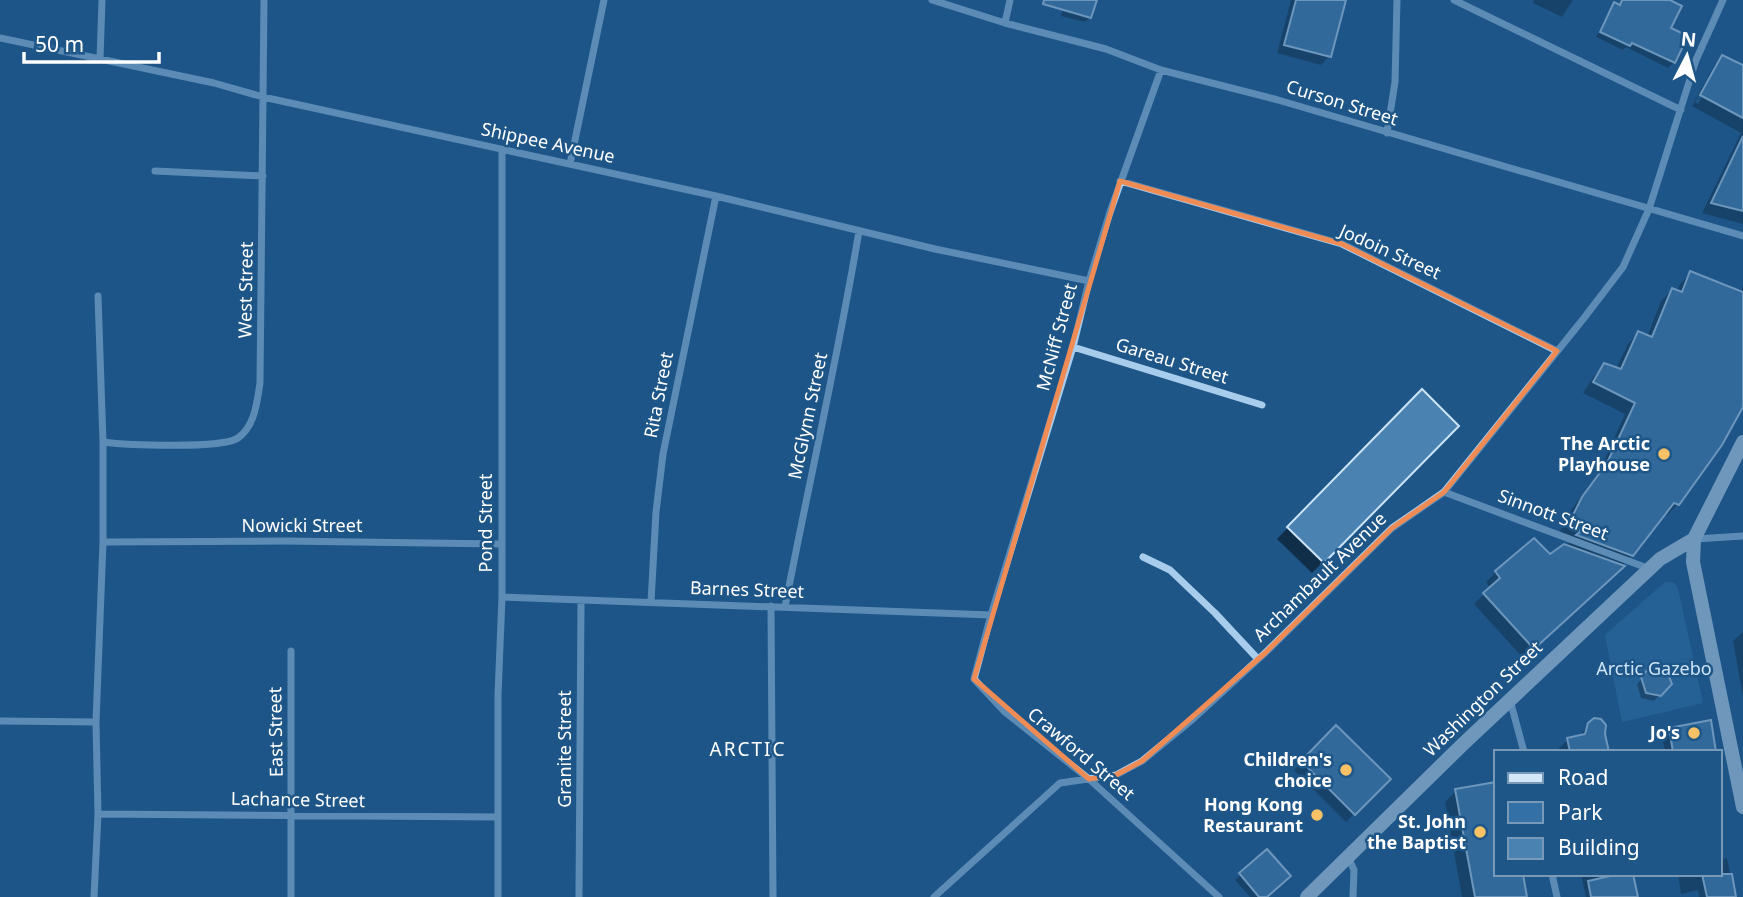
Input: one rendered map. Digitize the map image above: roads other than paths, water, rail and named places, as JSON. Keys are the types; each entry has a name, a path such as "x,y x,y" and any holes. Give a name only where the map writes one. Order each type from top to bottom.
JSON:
{"main road":[{"path":"1743,442 1694,539 1693,562 1743,807"},
{"name":"Washington Street","path":"1307,897 1660,559 1694,539"}],"street":[{"path":"100,59 102,0"},
{"name":"West Street","path":"103,442 121,445 216,445 237,439 247,428 256,410 260,383 264,0"},
{"path":"570,164 604,0"},
{"name":"Curson Street","path":"932,0 1005,23 1106,49 1161,70 1278,100 1743,236"},
{"path":"1005,23 1010,0"},
{"path":"1387,133 1395,82 1397,0"},
{"path":"1454,0 1681,110"},
{"name":"Archambault Avenue","path":"934,897 1060,783 1116,775 1142,761 1257,659 1392,528 1444,492 1623,267 1649,209 1696,60 1723,0"},
{"name":"Shippee Avenue","path":"0,38 32,47 214,83 263,97 1088,281"},
{"name":"McNiff Street","path":"991,615 1073,347 1088,281 1119,181 1161,70"},
{"name":"Pond Street","path":"498,897 502,597 502,150"},
{"path":"155,171 263,176"},
{"name":"Jodoin Street","path":"1119,181 1342,244 1557,351"},
{"name":"Rita Street","path":"651,602 656,512 663,454 716,196"},
{"name":"McGlynn Street","path":"785,607 842,334 859,231"},
{"path":"94,897 98,814 96,722 103,542 98,296"},
{"name":"Gareau Street","path":"1073,347 1262,405"},
{"name":"Sinnott Street","path":"1444,492 1650,569"},
{"path":"1694,539 1743,536"},
{"name":"Nowicki Street","path":"103,542 500,544"},
{"path":"1143,557 1170,570 1215,613 1257,659"},
{"name":"Barnes Street","path":"502,597 991,615"},
{"name":"Granite Street","path":"579,897 581,601"},
{"path":"771,606 773,897"},
{"name":"Crawford Street","path":"991,615 974,679 1005,712 1090,779 1219,897"},
{"name":"East Street","path":"291,651 291,897"},
{"path":"1510,700 1523,750"},
{"path":"0,721 96,722"},
{"name":"Lachance Street","path":"98,814 498,817"},
{"path":"1348,856 1354,870 1353,897"},
{"path":"1552,876 1557,897"}],"place":[{"name":"The Arctic Playhouse","path":"1664,454"},
{"name":"Jo's","path":"1694,733"},
{"name":"Children's choice","path":"1346,770"},
{"name":"Hong Kong Restaurant","path":"1317,815"},
{"name":"St. John the Baptist","path":"1480,832"}],"district":[{"name":"ARCTIC","path":"748,749"}],"park label":[{"name":"Arctic Gazebo","path":"1654,669"}]}
